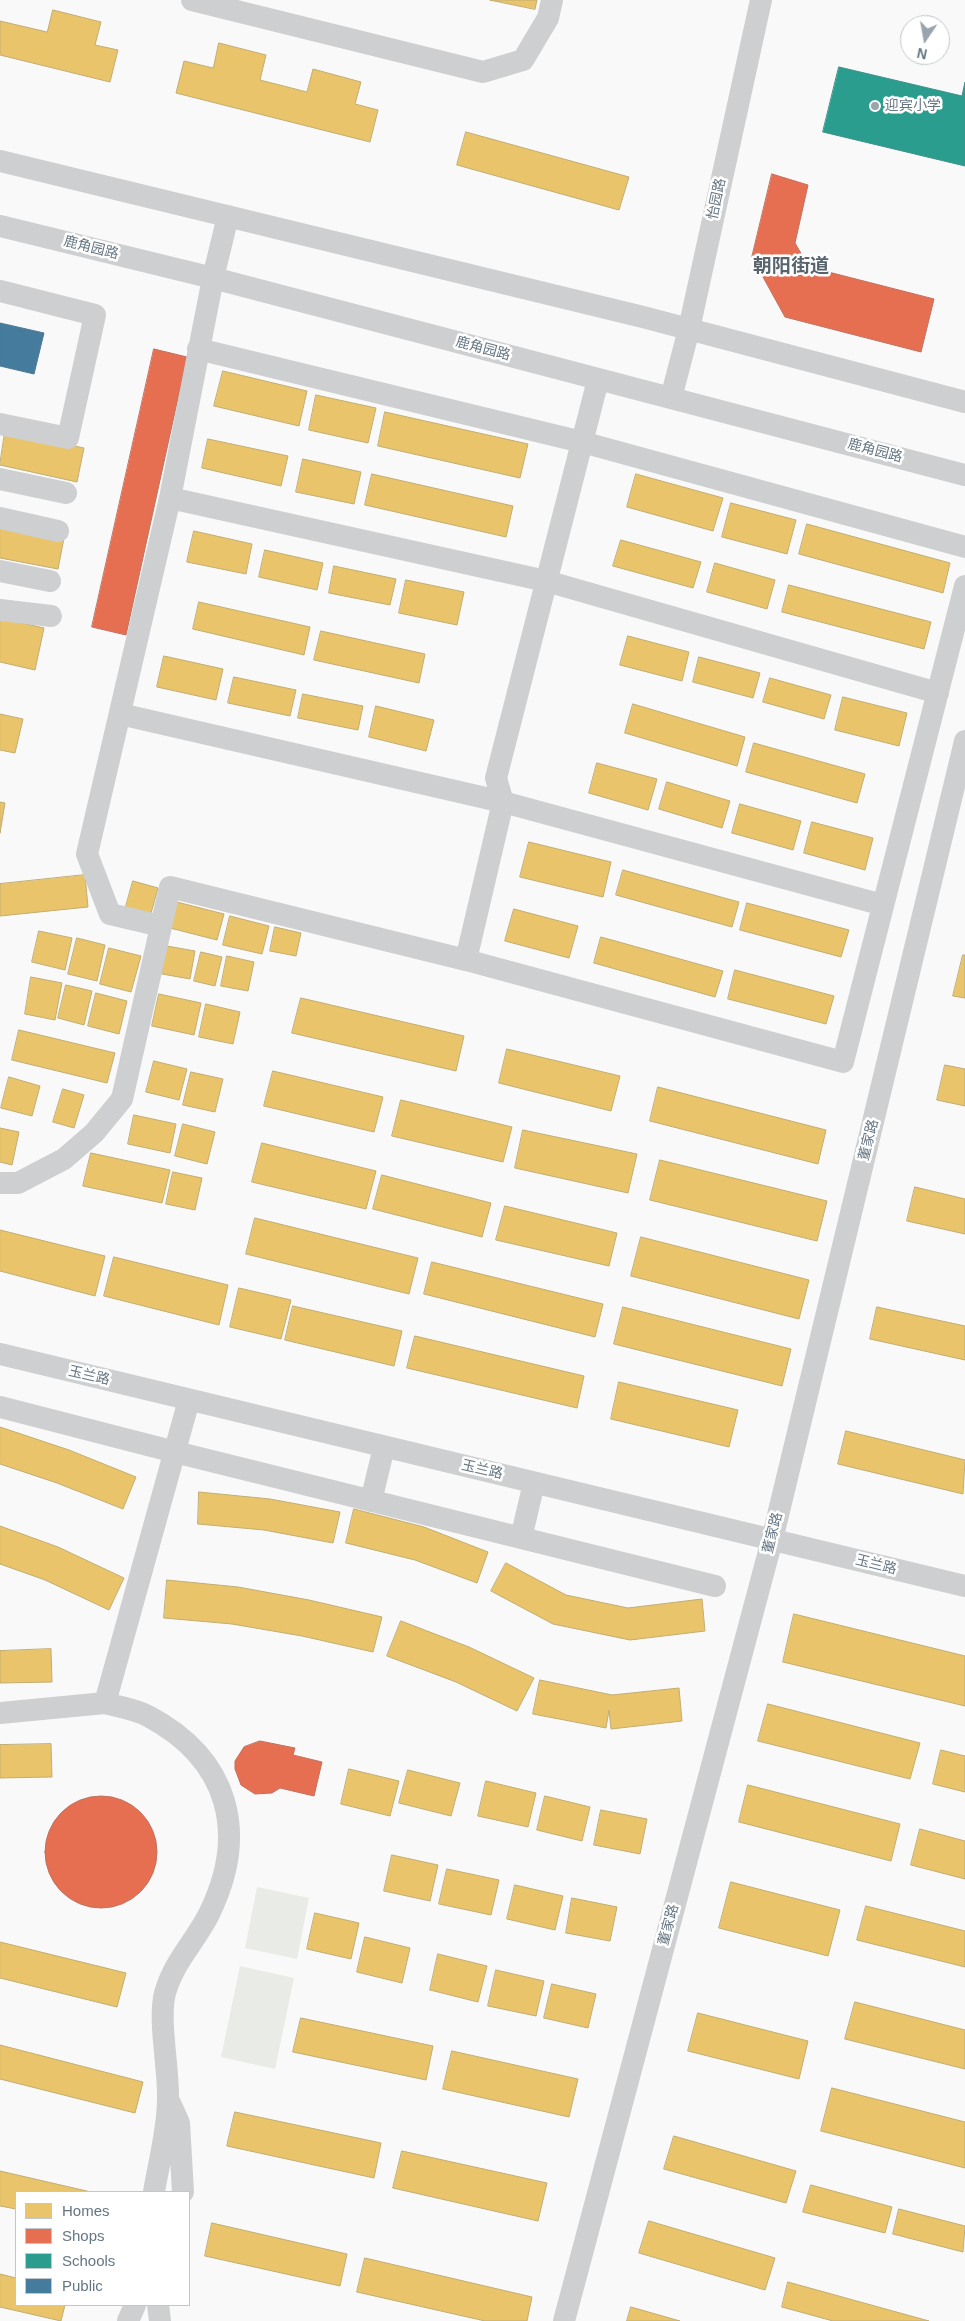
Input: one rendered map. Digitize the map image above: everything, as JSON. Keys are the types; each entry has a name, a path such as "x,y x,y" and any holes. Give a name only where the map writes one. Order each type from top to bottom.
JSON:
{"street":[{"path":"192,0 483,72 522,60 548,18 552,0"},
{"name":"怡园路","path":"672,398 689,329 761,0"},
{"path":"0,161 689,329 965,402"},
{"path":"162,926 110,914 88,854 170,498 198,349 228,216"},
{"name":"鹿角园路","path":"0,226 213,278 965,475"},
{"path":"0,291 95,315 68,438 0,424"},
{"path":"198,349 582,442 965,547"},
{"path":"466,960 503,802 496,778 598,380"},
{"path":"0,479 66,493"},
{"path":"170,498 546,582 938,693"},
{"path":"0,518 58,531"},
{"path":"0,570 50,581"},
{"path":"0,1183 18,1183 64,1159 94,1132 122,1099 170,887 466,960 843,1062 965,586"},
{"path":"0,610 51,616"},
{"path":"120,714 503,802 883,905"},
{"name":"董家路","path":"564,2321 772,1540 965,741"},
{"name":"玉兰路","path":"0,1354 965,1586"},
{"path":"105,1703 190,1400"},
{"path":"0,1407 715,1586"},
{"path":"371,1501 384,1447"},
{"path":"521,1538 534,1483"},
{"path":"0,1713 105,1703 147,1715 185,1740 211,1770 226,1806 230,1845 224,1878 209,1915 176,1964 165,1995 168,2100 154,2191"},
{"path":"168,2100 179,2123 183,2191"},
{"path":"128,2321 135,2306"},
{"path":"158,2306 160,2321"}],"shaded area":[{"path":"257,1887 309,1898 297,1959 245,1948"},
{"path":"240,1966 294,1978 275,2069 221,2057"}],"building: Homes":[{"path":"490,0 537,0 535,9"},
{"path":"53,10 101,22 95,45 118,50 110,82 0,55 0,21 47,32"},
{"path":"219,43 266,55 260,80 307,92 313,69 361,82 355,104 378,110 370,142 176,93 184,61 213,68"},
{"path":"466,132 629,177 619,210 457,165"},
{"path":"223,371 307,391 299,426 214,406"},
{"path":"316,395 376,408 368,443 309,430"},
{"path":"385,412 528,444 520,478 378,446"},
{"path":"5,432 84,448 77,482 0,465"},
{"path":"208,439 288,456 281,486 202,468"},
{"path":"303,459 361,472 354,504 296,492"},
{"path":"372,474 513,506 506,537 365,505"},
{"path":"636,474 723,498 713,531 627,507"},
{"path":"731,503 796,520 787,554 722,537"},
{"path":"807,524 950,563 943,593 799,554"},
{"path":"0,525 64,538 58,569 0,558"},
{"path":"194,531 252,544 246,574 187,562"},
{"path":"621,540 701,562 693,588 613,566"},
{"path":"265,550 323,563 317,590 259,577"},
{"path":"715,563 775,580 767,609 707,592"},
{"path":"334,566 396,579 390,605 329,593"},
{"path":"406,580 464,592 457,625 399,613"},
{"path":"789,585 931,622 924,649 782,612"},
{"path":"199,602 310,627 304,655 193,629"},
{"path":"0,618 44,628 35,670 0,662"},
{"path":"321,631 425,654 419,683 314,660"},
{"path":"628,636 689,652 682,681 620,665"},
{"path":"164,656 223,669 216,700 157,687"},
{"path":"699,657 760,673 753,698 693,682"},
{"path":"234,677 296,690 290,716 228,703"},
{"path":"770,678 831,695 824,719 763,702"},
{"path":"303,694 363,706 358,730 298,718"},
{"path":"843,697 907,713 899,746 835,730"},
{"path":"633,704 745,737 737,766 625,733"},
{"path":"376,706 434,720 426,751 369,737"},
{"path":"0,714 23,719 15,753 0,750"},
{"path":"754,743 865,774 857,803 746,772"},
{"path":"597,763 657,779 648,810 589,793"},
{"path":"667,782 730,801 722,828 659,809"},
{"path":"0,802 5,803 0,833"},
{"path":"740,804 801,821 793,850 732,833"},
{"path":"812,822 873,838 865,870 804,853"},
{"path":"529,842 611,862 603,897 520,877"},
{"path":"623,870 739,902 732,927 616,895"},
{"path":"85,875 88,907 0,916 0,884"},
{"path":"133,881 158,888 150,917 125,910"},
{"path":"173,901 224,914 217,940 166,927"},
{"path":"747,903 849,930 841,957 740,930"},
{"path":"514,909 578,926 569,958 505,941"},
{"path":"230,916 269,926 262,954 223,945"},
{"path":"275,927 301,933 296,956 270,951"},
{"path":"39,931 72,938 65,970 32,962"},
{"path":"601,937 723,971 715,997 594,963"},
{"path":"77,938 105,945 97,981 68,974"},
{"path":"167,946 195,951 190,979 162,974"},
{"path":"109,948 141,956 131,992 100,984"},
{"path":"201,952 222,957 215,986 194,981"},
{"path":"963,955 965,955 965,998 953,996"},
{"path":"227,956 254,962 248,991 221,986"},
{"path":"735,970 834,996 826,1024 728,999"},
{"path":"31,977 62,983 55,1020 25,1014"},
{"path":"66,985 92,991 84,1025 58,1018"},
{"path":"96,993 127,1001 119,1034 88,1026"},
{"path":"159,994 201,1003 194,1035 152,1026"},
{"path":"301,998 464,1036 456,1071 292,1033"},
{"path":"206,1004 240,1012 233,1044 199,1037"},
{"path":"19,1030 115,1053 107,1083 12,1060"},
{"path":"507,1049 620,1076 611,1111 499,1083"},
{"path":"154,1061 187,1069 179,1100 146,1092"},
{"path":"945,1065 965,1069 965,1106 937,1100"},
{"path":"273,1071 383,1097 374,1132 264,1106"},
{"path":"191,1072 223,1079 215,1112 183,1105"},
{"path":"9,1077 40,1086 32,1116 1,1108"},
{"path":"658,1087 826,1130 818,1164 650,1121"},
{"path":"63,1089 84,1095 74,1128 53,1122"},
{"path":"401,1100 512,1127 503,1162 392,1136"},
{"path":"134,1115 176,1124 170,1153 128,1144"},
{"path":"183,1124 215,1132 207,1164 175,1156"},
{"path":"0,1128 19,1132 12,1165 0,1162"},
{"path":"523,1130 637,1154 628,1193 515,1168"},
{"path":"262,1143 376,1171 366,1209 252,1182"},
{"path":"91,1153 170,1170 162,1203 83,1186"},
{"path":"660,1160 827,1201 817,1241 650,1200"},
{"path":"173,1172 202,1178 195,1210 166,1204"},
{"path":"382,1175 491,1203 482,1237 373,1209"},
{"path":"915,1187 965,1199 965,1234 907,1221"},
{"path":"505,1206 617,1233 609,1266 496,1240"},
{"path":"255,1218 418,1258 409,1294 246,1254"},
{"path":"0,1230 105,1256 95,1296 0,1271"},
{"path":"641,1237 809,1280 799,1319 631,1276"},
{"path":"114,1257 228,1285 219,1325 104,1296"},
{"path":"432,1262 603,1304 595,1337 424,1294"},
{"path":"239,1288 291,1300 281,1339 230,1327"},
{"path":"293,1306 402,1331 394,1366 285,1340"},
{"path":"623,1307 791,1349 782,1386 614,1344"},
{"path":"877,1307 965,1326 965,1360 870,1339"},
{"path":"415,1336 584,1376 577,1408 407,1368"},
{"path":"619,1382 738,1410 729,1447 611,1419"},
{"path":"0,1427 69,1450 136,1477 123,1509 57,1483 0,1464"},
{"path":"846,1431 965,1460 963,1494 838,1464"},
{"path":"199,1492 270,1499 340,1512 333,1543 264,1530 198,1524"},
{"path":"354,1509 424,1527 488,1552 477,1583 415,1560 346,1543"},
{"path":"0,1526 58,1547 124,1578 109,1610 45,1580 0,1564"},
{"path":"506,1563 566,1595 628,1608 702,1599 705,1631 630,1640 553,1624 491,1591"},
{"path":"167,1580 238,1587 309,1600 382,1617 373,1652 302,1636 232,1624 164,1618"},
{"path":"794,1614 965,1656 965,1706 783,1662"},
{"path":"401,1621 469,1647 534,1678 517,1711 456,1682 387,1656"},
{"path":"51,1649 52,1682 0,1683 0,1651"},
{"path":"540,1680 612,1695 679,1688 682,1721 611,1729 609,1710 606,1728 533,1714"},
{"path":"768,1704 920,1743 910,1779 758,1741"},
{"path":"51,1744 52,1777 0,1778 0,1745"},
{"path":"941,1750 965,1756 965,1792 933,1784"},
{"path":"349,1769 399,1781 390,1816 341,1804"},
{"path":"408,1770 460,1783 451,1816 399,1803"},
{"path":"486,1781 536,1793 528,1827 478,1816"},
{"path":"748,1785 900,1824 891,1861 739,1822"},
{"path":"545,1796 590,1807 582,1841 537,1830"},
{"path":"601,1810 647,1819 640,1854 594,1845"},
{"path":"920,1829 965,1841 965,1879 911,1865"},
{"path":"392,1855 438,1865 430,1901 384,1891"},
{"path":"447,1869 499,1880 491,1915 439,1904"},
{"path":"731,1882 840,1910 828,1956 719,1928"},
{"path":"515,1885 563,1896 555,1930 507,1919"},
{"path":"572,1898 617,1907 610,1941 566,1933"},
{"path":"866,1906 965,1931 965,1967 857,1940"},
{"path":"315,1913 359,1923 351,1959 307,1949"},
{"path":"365,1937 410,1948 402,1983 357,1972"},
{"path":"0,1942 126,1973 117,2007 0,1978"},
{"path":"438,1954 487,1966 478,2002 430,1990"},
{"path":"496,1970 544,1981 536,2016 488,2006"},
{"path":"552,1984 596,1994 588,2028 544,2018"},
{"path":"855,2002 965,2030 965,2069 845,2039"},
{"path":"698,2013 808,2041 799,2079 688,2051"},
{"path":"301,2018 433,2046 426,2080 293,2052"},
{"path":"0,2045 143,2082 135,2113 0,2079"},
{"path":"452,2051 578,2079 569,2117 443,2089"},
{"path":"832,2088 965,2122 965,2168 821,2131"},
{"path":"235,2112 381,2143 374,2178 227,2146"},
{"path":"674,2136 796,2171 786,2203 664,2169"},
{"path":"402,2151 547,2183 538,2221 393,2188"},
{"path":"0,2171 87,2191 15,2191 15,2209 0,2206"},
{"path":"811,2185 892,2207 885,2233 803,2212"},
{"path":"899,2209 965,2226 963,2252 893,2234"},
{"path":"649,2221 775,2258 765,2290 639,2253"},
{"path":"212,2223 347,2254 340,2286 205,2256"},
{"path":"365,2258 532,2297 527,2321 485,2321 357,2292"},
{"path":"0,2274 15,2278 15,2306 65,2306 61,2321 0,2307"},
{"path":"788,2282 929,2321 833,2321 782,2307"},
{"path":"631,2307 680,2321 627,2321"}],"building: Shops":[{"path":"772,174 808,185 795,243 809,267 934,299 921,352 785,317 752,257"},
{"path":"154,349 187,357 126,635 92,627"},
{"path":"260,1741 295,1748 293,1755 322,1762 314,1796 280,1788 272,1793 255,1794 241,1785 235,1769 235,1761 244,1747"},
{"path":"101,1796 122,1800 141,1812 153,1831 157,1852 153,1873 141,1892 122,1904 101,1908 80,1904 61,1892 49,1873 45,1852 49,1831 61,1812 80,1800"}],"building: Schools":[{"path":"839,67 962,96 965,82 965,166 823,132"}],"building: Public":[{"path":"0,323 44,333 34,374 0,366"}],"place":[{"name":"迎宾小学","path":"875,106"}],"district":[{"name":"朝阳街道","path":"791,267"}]}
